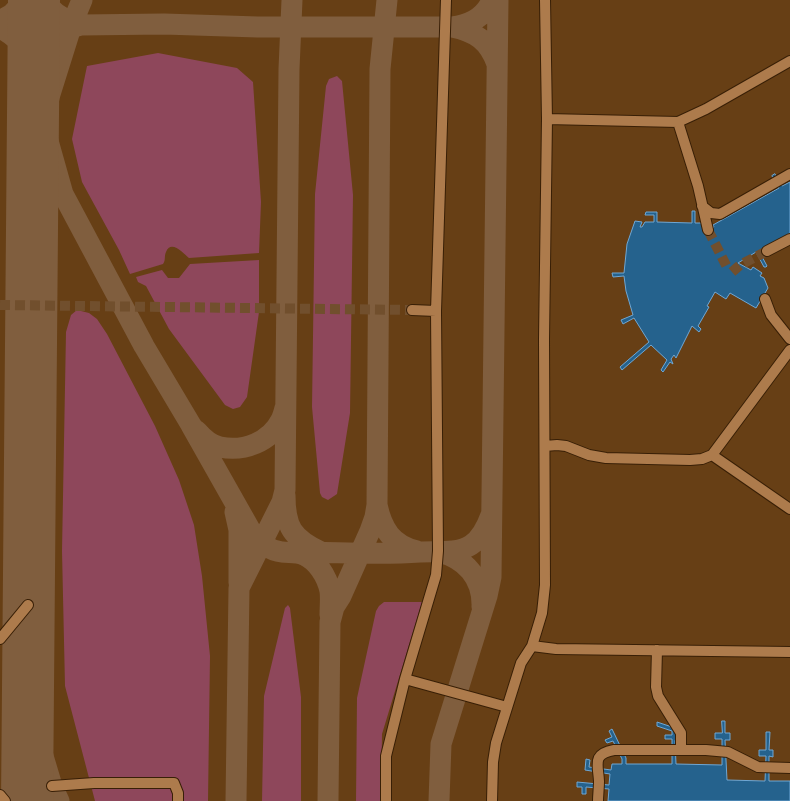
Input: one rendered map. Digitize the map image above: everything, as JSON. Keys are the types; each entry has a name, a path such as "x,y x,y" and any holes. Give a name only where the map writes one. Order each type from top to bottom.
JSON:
{"street":[{"path":"386,801 386,756 405,679 436,575 438,544 436,311 446,0"},
{"path":"492,801 493,762 496,742 521,663 532,646 542,613 545,585 544,339 547,119 544,0"},
{"path":"547,119 678,122 706,109 790,61"},
{"path":"678,122 692,166 708,230"},
{"path":"702,206 711,213 720,214 790,174"},
{"path":"767,251 790,239"},
{"path":"765,299 771,315 790,339"},
{"path":"412,310 436,311"},
{"path":"545,446 566,446 590,456 606,458 702,459 712,455 790,350"},
{"path":"712,455 790,509"},
{"path":"0,639 28,605"},
{"path":"532,646 556,648 790,652"},
{"path":"657,650 656,687 660,699 680,730 682,750"},
{"path":"405,679 507,707"},
{"path":"598,801 599,782 596,764 598,759 607,751 706,750 728,752 758,767 790,768"},
{"path":"52,786 94,783 174,783 178,793 178,801"},
{"path":"0,795 5,801"}],"shaded area":[{"path":"0,0 790,0 790,801 0,801"},
{"path":"158,53 237,68 253,82 261,202 259,253 189,258 178,249 171,247 168,248 166,252 163,264 130,274 119,250 82,182 72,139 87,66"},
{"path":"337,76 342,81 353,195 350,413 337,494 328,500 322,497 320,493 312,407 315,194 326,86 329,79"},
{"path":"259,260 259,312 247,397 240,407 233,409 225,405 169,329 146,286 138,282 136,277 162,270 168,278 179,278 190,264"},
{"path":"77,310 89,313 97,319 107,334 155,426 179,480 194,525 202,576 210,656 208,801 95,801 65,686 62,551 66,332 71,315"},
{"path":"384,602 422,602 382,734 381,801 356,801 357,698 376,611"},
{"path":"288,605 290,608 301,697 301,801 262,801 264,696 285,608"}],"building":[{"path":"775,174 782,186 790,182 790,233 759,251 767,266 766,267 764,267 756,252 738,263 751,270 753,267 762,273 760,276 764,278 768,288 756,308 730,293 726,299 715,292 707,306 709,307 698,326 701,329 699,332 692,326 676,358 674,355 671,359 673,364 670,362 663,372 661,370 667,360 651,345 622,370 620,367 649,342 634,318 623,324 621,320 633,315 626,291 624,276 613,277 612,273 624,273 627,244 635,221 642,222 640,227 642,227 645,222 654,222 654,215 645,215 646,212 657,212 657,222 692,223 692,211 695,211 695,223 704,223 708,230 714,227 713,225 779,188 772,176"},
{"path":"722,721 725,721 725,733 730,733 730,740 725,740 727,780 765,781 766,756 759,756 759,750 766,750 766,732 770,732 769,750 773,750 773,757 769,756 769,781 790,781 790,801 608,801 609,789 586,787 586,794 582,794 582,787 577,787 577,782 609,785 610,774 585,770 586,759 590,760 589,767 611,770 612,764 622,764 622,759 613,741 607,743 605,740 612,737 609,731 612,729 626,758 626,764 672,764 672,739 665,739 665,735 672,735 672,731 657,726 657,722 675,728 677,735 675,741 676,764 722,765 722,739 715,739 715,733 722,733"}],"taxiway":[{"path":"0,21 12,14 25,0"},
{"path":"0,28 7,32 22,46 29,59 33,74 39,55 48,41 62,31 81,25 60,16 51,9 44,0"},
{"path":"31,300 37,167 43,123 50,94 72,24 82,0"},
{"path":"236,801 239,588 282,502 285,490 289,69 292,0"},
{"path":"328,801 330,622 334,607 341,596 370,531 377,505 380,69 387,0"},
{"path":"0,24 164,24 258,27 452,27 476,19 485,11 492,0"},
{"path":"439,801 441,744 487,596 491,577 498,0"},
{"path":"452,27 468,32 480,39 490,49 497,64"},
{"path":"33,74 43,123 63,194 144,346 252,533 269,548 277,551 304,555 313,561 321,570 329,585 330,615"},
{"path":"197,431 207,441 220,447 238,448 255,444 263,440 276,428 283,416 285,408"},
{"path":"285,495 285,506 292,530 303,542 321,552"},
{"path":"377,505 385,529 390,535 401,545 417,551"},
{"path":"235,512 239,530 239,583"},
{"path":"297,552 389,553 446,552 459,550 471,545 478,539 486,527 491,515"},
{"path":"438,552 448,555 464,564 476,578 482,597 482,607"},
{"path":"28,683 37,736 52,786 59,801"}],"runway":[{"path":"27,801 34,0"}],"tunnel":[{"path":"708,230 728,269"},
{"path":"732,272 740,265 767,251"},
{"path":"0,305 412,310"}]}
